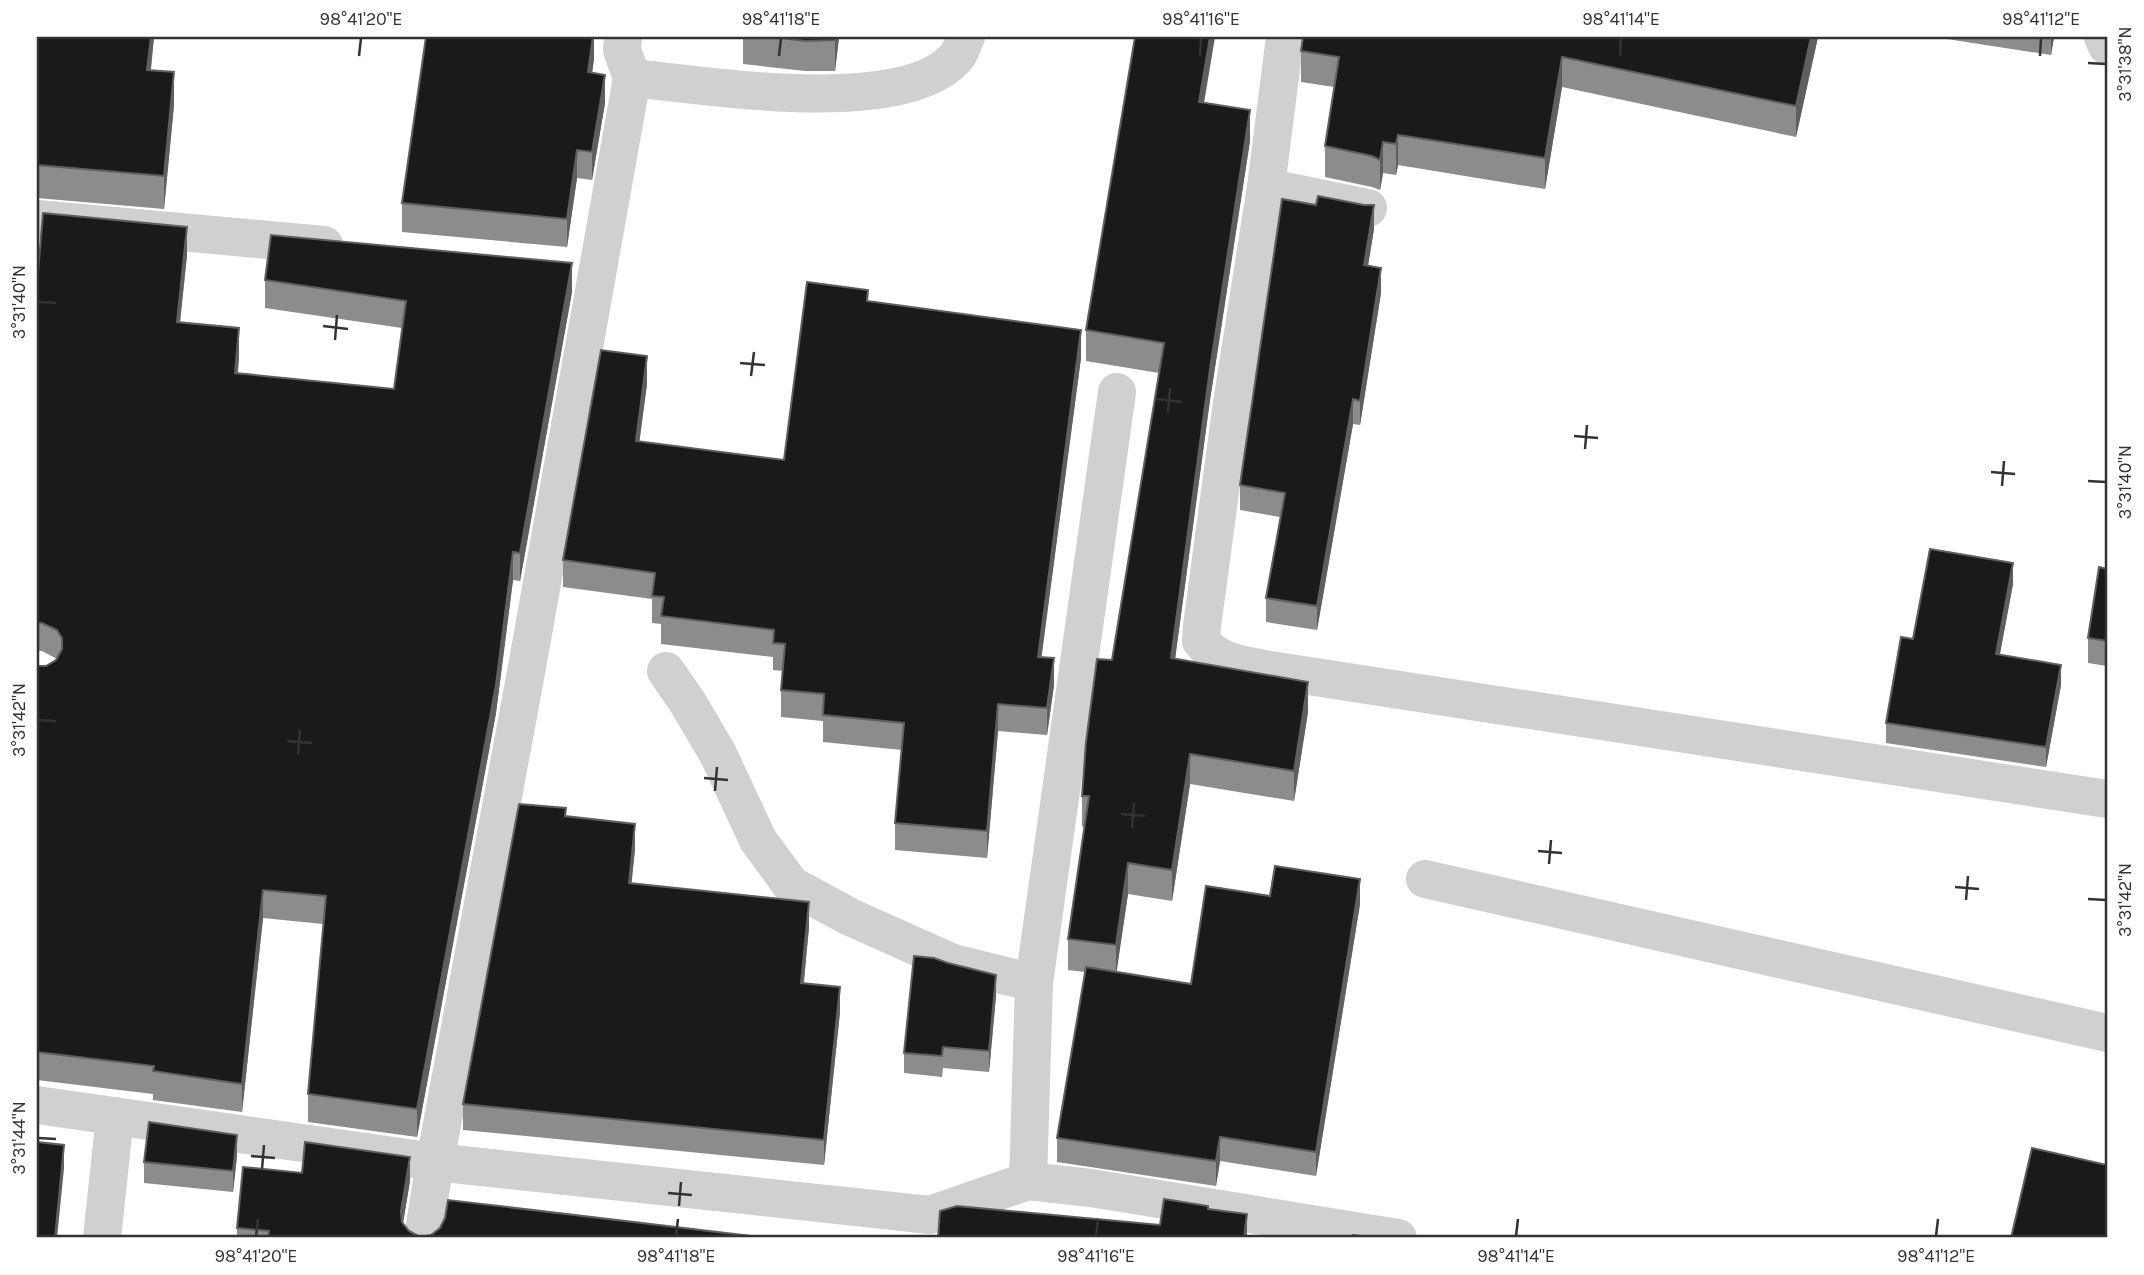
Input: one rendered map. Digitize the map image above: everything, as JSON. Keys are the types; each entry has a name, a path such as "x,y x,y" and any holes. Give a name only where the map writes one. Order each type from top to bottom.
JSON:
{"street":[{"path":"423,1238 527,667 584,271 632,78 622,50 622,37"},
{"path":"632,78 804,95 852,93 903,85 933,74 957,56 966,37"},
{"path":"1285,37 1266,187 1202,625 1201,641 1208,650 1221,659 1264,669 2107,799"},
{"path":"2103,37 2107,46"},
{"path":"1266,187 1367,208"},
{"path":"37,219 361,249"},
{"path":"1028,1181 1034,983 1117,391"},
{"path":"666,671 718,754 758,840 791,885 850,917 953,963 1034,983"},
{"path":"1425,879 2107,1033"},
{"path":"37,1105 435,1162 929,1227 1028,1181 1091,1188 1225,1224 1398,1238"},
{"path":"102,1238 115,1116"}],"building":[{"path":"37,37 151,37 147,70 174,72 164,176 37,165"},
{"path":"426,37 593,37 588,72 605,75 592,152 577,150 567,219 402,203"},
{"path":"774,37 836,37 835,40 805,41"},
{"path":"1135,37 1210,37 1199,102 1250,110 1210,369 1171,658 1308,682 1294,771 1190,754 1172,870 1128,863 1116,945 1068,939 1089,796 1082,796 1097,659 1112,660 1164,343 1086,330"},
{"path":"1303,37 1811,37 1796,106 1562,57 1545,158 1398,135 1396,144 1383,142 1380,160 1325,146 1339,57 1301,51"},
{"path":"1318,196 1374,205 1364,265 1381,268 1360,401 1353,399 1317,606 1266,598 1285,493 1240,485 1282,199 1316,205"},
{"path":"43,213 187,227 177,322 239,328 235,373 394,389 406,301 265,280 271,235 572,263 520,553 513,552 496,685 417,1109 308,1094 326,896 263,890 242,1084 153,1071 154,1066 37,1052 37,666 46,666 56,660 62,649 62,638 57,630 37,623 37,284"},
{"path":"807,282 868,290 867,301 1081,330 1038,657 1054,658 1047,708 998,704 987,831 895,823 904,723 823,715 824,694 781,690 785,644 773,643 774,630 661,616 664,597 652,596 655,573 563,560 601,350 647,356 636,441 784,460"},
{"path":"1930,549 2013,563 1996,654 2061,665 2046,747 1886,723 1901,637 1913,639"},
{"path":"2099,567 2107,569 2107,641 2088,638"},
{"path":"519,804 566,808 565,816 635,824 629,883 809,902 801,983 840,987 824,1140 463,1104"},
{"path":"1275,866 1360,879 1316,1152 1220,1137 1216,1161 1057,1138 1086,967 1191,984 1206,886 1270,896"},
{"path":"914,956 934,958 996,975 989,1051 943,1047 942,1056 904,1053"},
{"path":"149,1122 237,1135 233,1171 144,1162"},
{"path":"37,1142 64,1145 55,1238 37,1238"},
{"path":"305,1142 410,1157 401,1211 402,1222 409,1231 420,1237 431,1235 440,1228 448,1200 768,1238 268,1238 269,1231 237,1228 243,1167 302,1173"},
{"path":"2032,1148 2107,1165 2107,1238 2011,1238"},
{"path":"1164,1199 1247,1214 1244,1238 938,1238 940,1211 957,1206 1160,1225"},
{"path":"1353,1235 1376,1238 1352,1238"}]}
